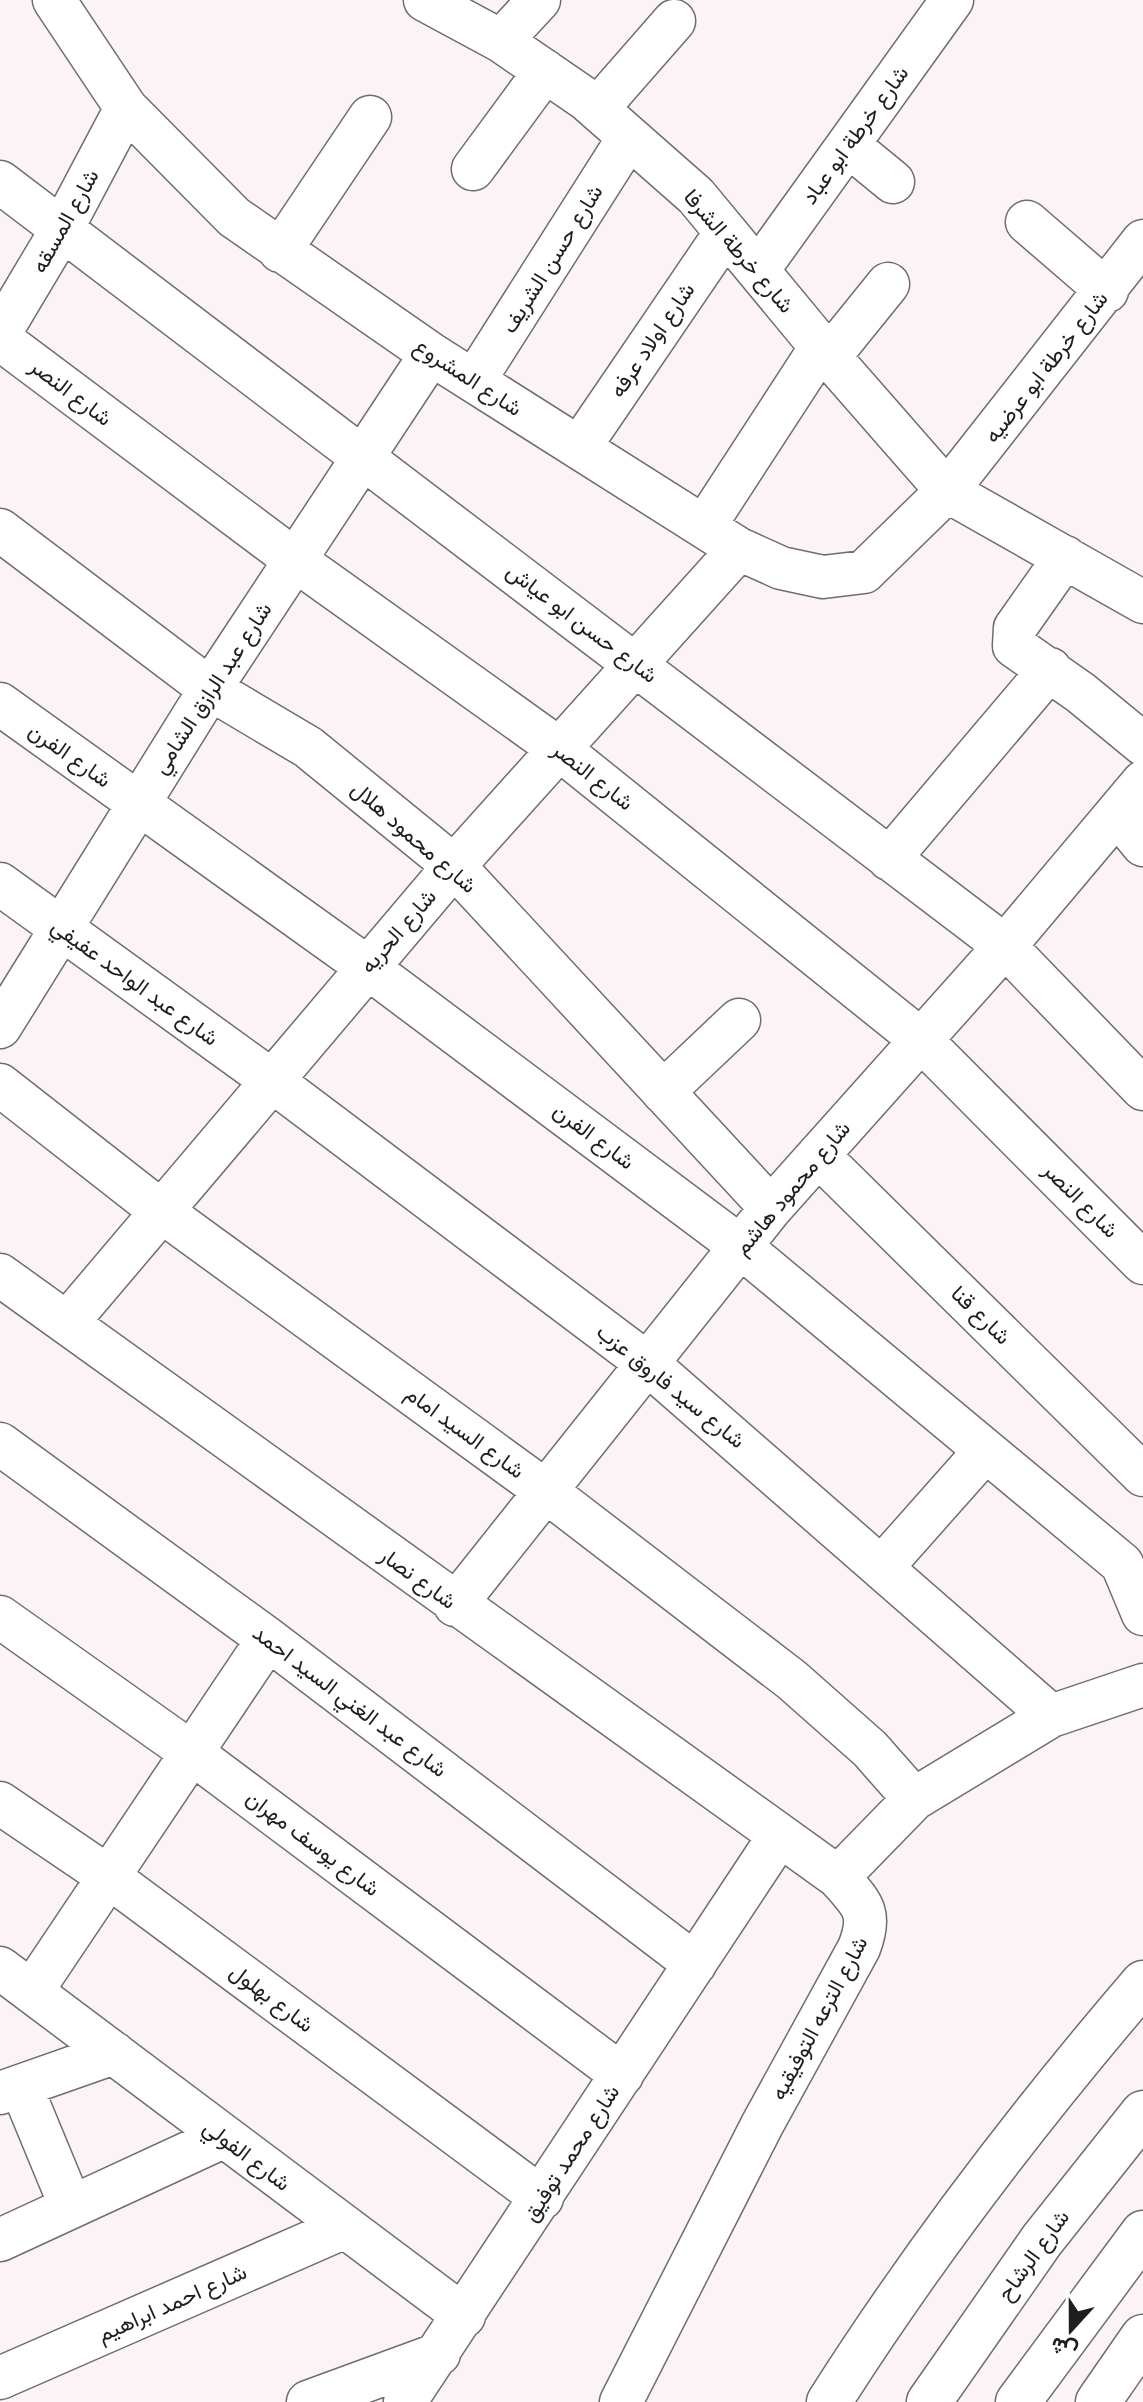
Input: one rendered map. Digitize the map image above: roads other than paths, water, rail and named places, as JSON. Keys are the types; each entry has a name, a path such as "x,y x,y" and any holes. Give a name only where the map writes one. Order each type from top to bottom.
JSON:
{"street":[{"name":"شارع المشروع","path":"54,0 126,108 234,217 431,354 721,538 781,568 823,577 864,572 947,491"},
{"name":"شارع خرطة الشرفا","path":"425,0 501,41 545,71 597,109 696,196 825,352 947,491 1143,602"},
{"path":"501,41 539,0"},
{"name":"شارع خرطة ابو عباد","path":"758,270 952,0"},
{"path":"597,109 674,21"},
{"path":"473,169 545,71"},
{"name":"شارع المسقه","path":"0,336 62,229 126,108"},
{"path":"280,251 370,117"},
{"name":"شارع حسن الشريف","path":"474,381 629,137"},
{"path":"848,145 893,182"},
{"name":"شارع حسن ابو عياش","path":"0,182 1005,946 1143,1089"},
{"path":"1027,222 1107,291"},
{"name":"شارع اولاد عرفه","path":"579,448 726,232"},
{"name":"شارع خرطة ابو عرضيه","path":"947,491 1107,291 1143,241"},
{"name":"شارع الحريه","path":"67,1323 367,967 634,663 721,538 825,352 888,284"},
{"name":"شارع النصر","path":"0,336 295,560 558,748 921,1040 1143,1263"},
{"name":"شارع عبد الرازق الشامي","path":"0,1027 210,689 431,354"},
{"name":"شارع محمود هلال","path":"0,530 210,689 308,747 454,866 771,1208"},
{"path":"1065,557 1011,637 1014,646 1050,669 1143,744"},
{"path":"889,859 1050,669"},
{"name":"شارع الفرن","path":"0,704 367,967 741,1247 985,1451 1132,1558 1143,1614"},
{"path":"1130,798 1143,845"},
{"name":"شارع محمود هاشم","path":"455,1605 771,1208 1005,946 1130,798"},
{"name":"شارع عبد الواحد عفيفي","path":"0,884 271,1080"},
{"path":"663,1092 739,1020"},
{"name":"شارع سيد فاروق عزب","path":"271,1080 648,1364 883,1566 1051,1716"},
{"name":"شارع السيد امام","path":"0,1085 161,1211 547,1492 792,1680 870,1749 914,1799"},
{"name":"شارع قنا","path":"818,1155 1143,1475"},
{"name":"شارع نصار","path":"0,1275 455,1605 838,1877"},
{"name":"شارع عبد الغني السيد احمد","path":"0,1444 268,1639 695,1964"},
{"path":"883,1566 985,1451"},
{"name":"شارع يوسف مهران","path":"0,1617 192,1753 622,2075"},
{"name":"شارع الفولي","path":"268,1639 109,1877 16,1980 464,2316"},
{"path":"838,1877 914,1799 1051,1716 1143,1685"},
{"name":"شارع بهلول","path":"0,1803 109,1877 542,2198"},
{"name":"شارع محمد توفيق","path":"405,2402 779,1836"},
{"name":"شارع الترعه التوفيقيه","path":"621,2402 762,2125 859,1948 868,1926 862,1904 838,1877"},
{"path":"829,2402 923,2259 981,2181 1143,1983"},
{"path":"71,2207 10,2089 114,2053"},
{"name":"شارع الرشاح","path":"929,2402 1042,2240 1143,2113"},
{"path":"0,2240 223,2137"},
{"name":"شارع احمد ابراهيم","path":"0,2378 343,2228"},
{"path":"1018,2402 1143,2233"},
{"path":"1098,2402 1143,2337"},
{"path":"308,2402 439,2354"}]}
